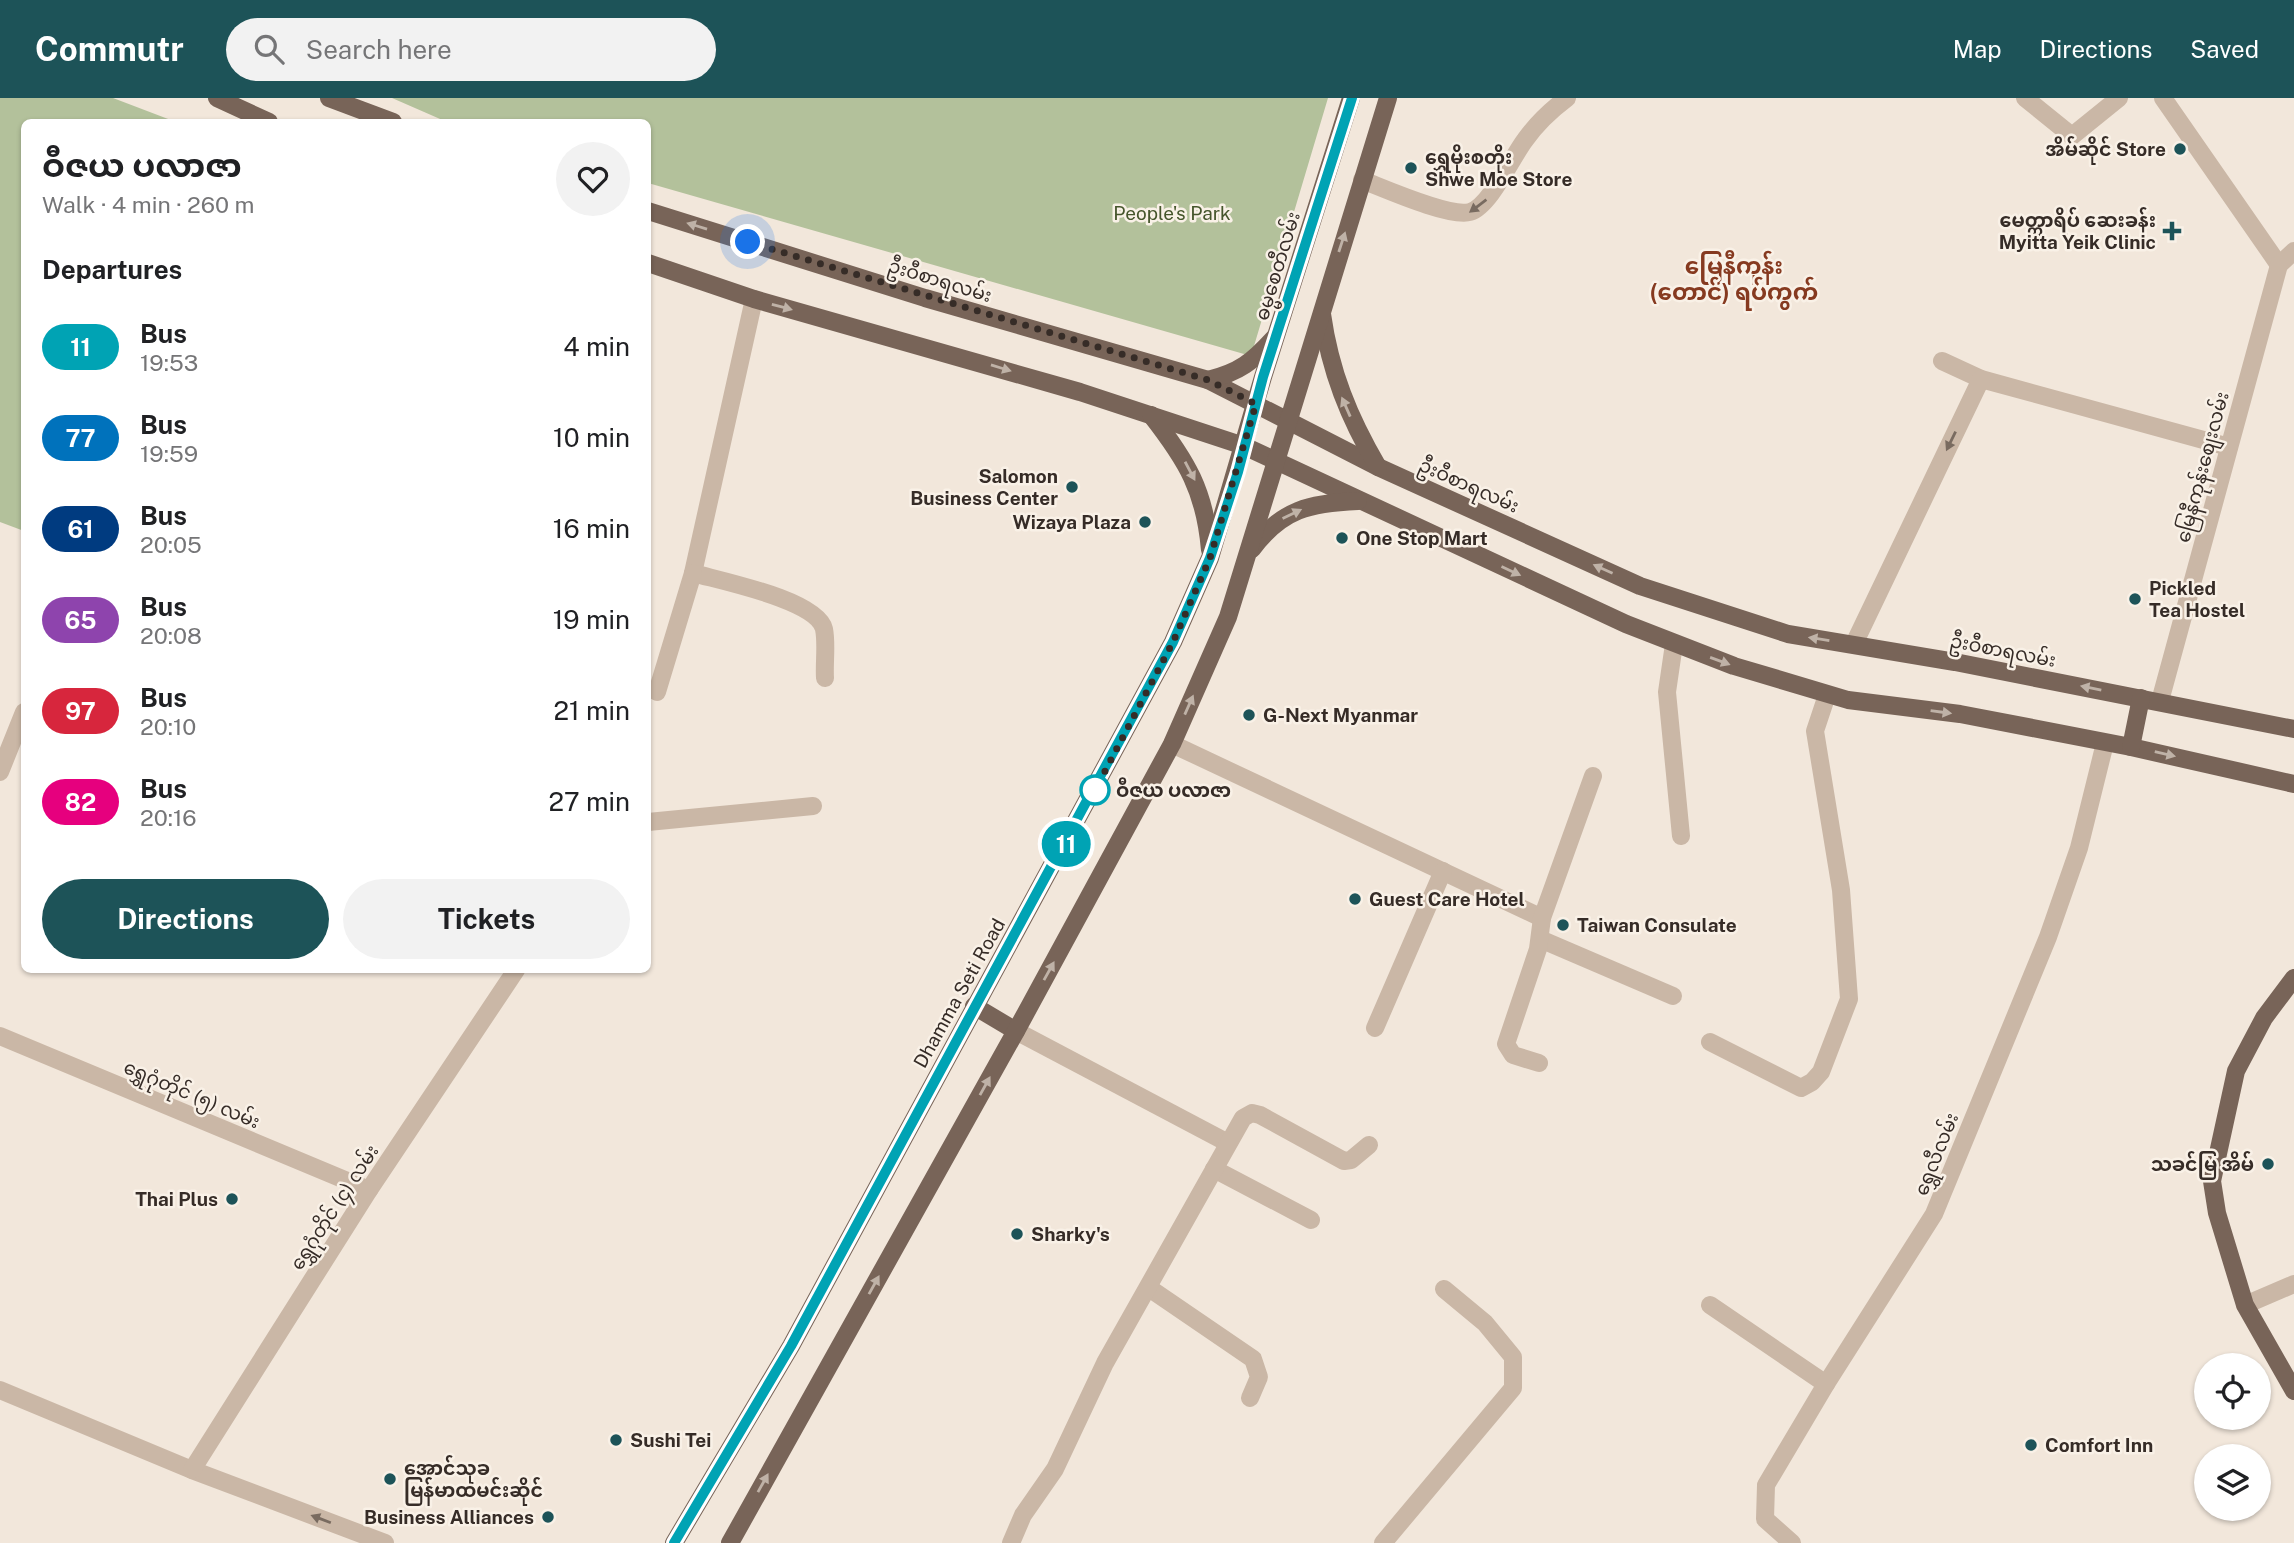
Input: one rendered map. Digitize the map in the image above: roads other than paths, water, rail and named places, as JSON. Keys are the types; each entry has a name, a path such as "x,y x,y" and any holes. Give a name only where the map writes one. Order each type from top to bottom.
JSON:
{"main road":[{"path":"217,98 262,119"},
{"path":"329,98 385,119"},
{"name":"ဓမ္မစေတီလမ်း","path":"1244,446 1352,98"},
{"path":"730,1543 1016,1031 1172,744 1228,617 1321,307 1388,98"},
{"name":"ဦးဝီစာရလမ်း","path":"651,212 925,298 1208,380 1289,419 1378,467 1640,586 1788,634 2160,701 2294,729"},
{"path":"651,264 754,299 912,341 1244,446 1674,644 1827,695 1960,714 2131,747 2294,784"},
{"path":"1321,307 1327,348 1342,399 1378,467"},
{"path":"1208,380 1230,374 1251,363 1279,333"},
{"path":"1151,415 1177,449 1202,496 1210,558"},
{"name":"Dhamma Seti Road","path":"674,1543 791,1346 1173,642 1210,558 1244,446"},
{"path":"1244,560 1268,527 1288,515 1316,502 1361,500"},
{"path":"2131,747 2141,698"},
{"path":"2294,978 2263,1017 2236,1071 2212,1181 2217,1213 2245,1305 2294,1391"},
{"path":"974,1006 1016,1031"}],"street":[{"path":"1362,180 1443,210 1469,213 1483,204 1526,138 1550,111 1567,98"},
{"path":"2025,98 2072,136 2119,98"},
{"path":"2163,98 2279,265 2294,251"},
{"name":"မြေနီကုန်းစျေးလမ်း","path":"2160,701 2279,265"},
{"path":"657,692 693,573 754,299"},
{"path":"1942,362 1981,379 2229,447"},
{"path":"1854,644 1981,379"},
{"path":"693,573 794,603 816,614 824,628 825,678"},
{"path":"1674,644 1667,692 1681,836"},
{"path":"1710,1042 1801,1088 1812,1082 1821,1072 1849,999 1841,890 1815,731 1827,695"},
{"path":"0,772 21,720"},
{"name":"ရွှေလီလမ်း","path":"1792,1543 1765,1520 1766,1485 1826,1384 1934,1214 2048,937 2081,842 2105,743"},
{"path":"1172,744 1542,918"},
{"path":"1539,1063 1513,1055 1506,1044 1539,939 1542,918 1593,776"},
{"path":"651,822 813,806"},
{"path":"1375,1028 1443,871"},
{"path":"1539,939 1673,996"},
{"name":"ရွှေဂုံတိုင် (၄) လမ်း","path":"192,1470 369,1190 514,973"},
{"path":"1016,1031 1228,1143"},
{"name":"ရွှေဂုံတိုင် (၅) လမ်း","path":"0,1036 369,1190"},
{"path":"1011,1543 1023,1515 1055,1469 1105,1363 1243,1118 1252,1113 1344,1161 1351,1160 1369,1144"},
{"path":"1214,1169 1311,1220"},
{"path":"2245,1305 2294,1284"},
{"path":"1149,1288 1253,1359 1259,1377 1250,1398"},
{"path":"1382,1543 1513,1388 1513,1357 1485,1323 1444,1289"},
{"path":"1710,1305 1826,1384"},
{"path":"0,1390 192,1470 385,1543"}],"place":[{"name":"အိမ်ဆိုင် Store","path":"2180,149"},
{"name":"ရွှေမိုးစတိုး Shwe Moe Store","path":"1411,168"},
{"name":"မေတ္တာရိပ် ဆေးခန်း Myitta Yeik Clinic","path":"2172,231"},
{"name":"Salomon Business Center","path":"1072,487"},
{"name":"Wizaya Plaza","path":"1145,522"},
{"name":"One Stop Mart","path":"1342,538"},
{"name":"Pickled Tea Hostel","path":"2135,599"},
{"name":"G-Next Myanmar","path":"1249,715"},
{"name":"ဝီဇယ ပလာဇာ","path":"1095,790"},
{"name":"Guest Care Hotel","path":"1355,899"},
{"name":"Taiwan Consulate","path":"1563,925"},
{"name":"သခင်မြ အိမ်","path":"2268,1164"},
{"name":"Thai Plus","path":"232,1199"},
{"name":"Sharky's","path":"1017,1234"},
{"name":"Sushi Tei","path":"616,1440"},
{"name":"Comfort Inn","path":"2031,1445"},
{"name":"အောင်သုခ မြန်မာထမင်းဆိုင်","path":"390,1479"},
{"name":"Business Alliances","path":"548,1517"}],"district":[{"name":"မြေနီကုန်း (တောင်) ရပ်ကွက်","path":"1734,278"}],"park label":[{"name":"People's Park","path":"1172,213"}]}
